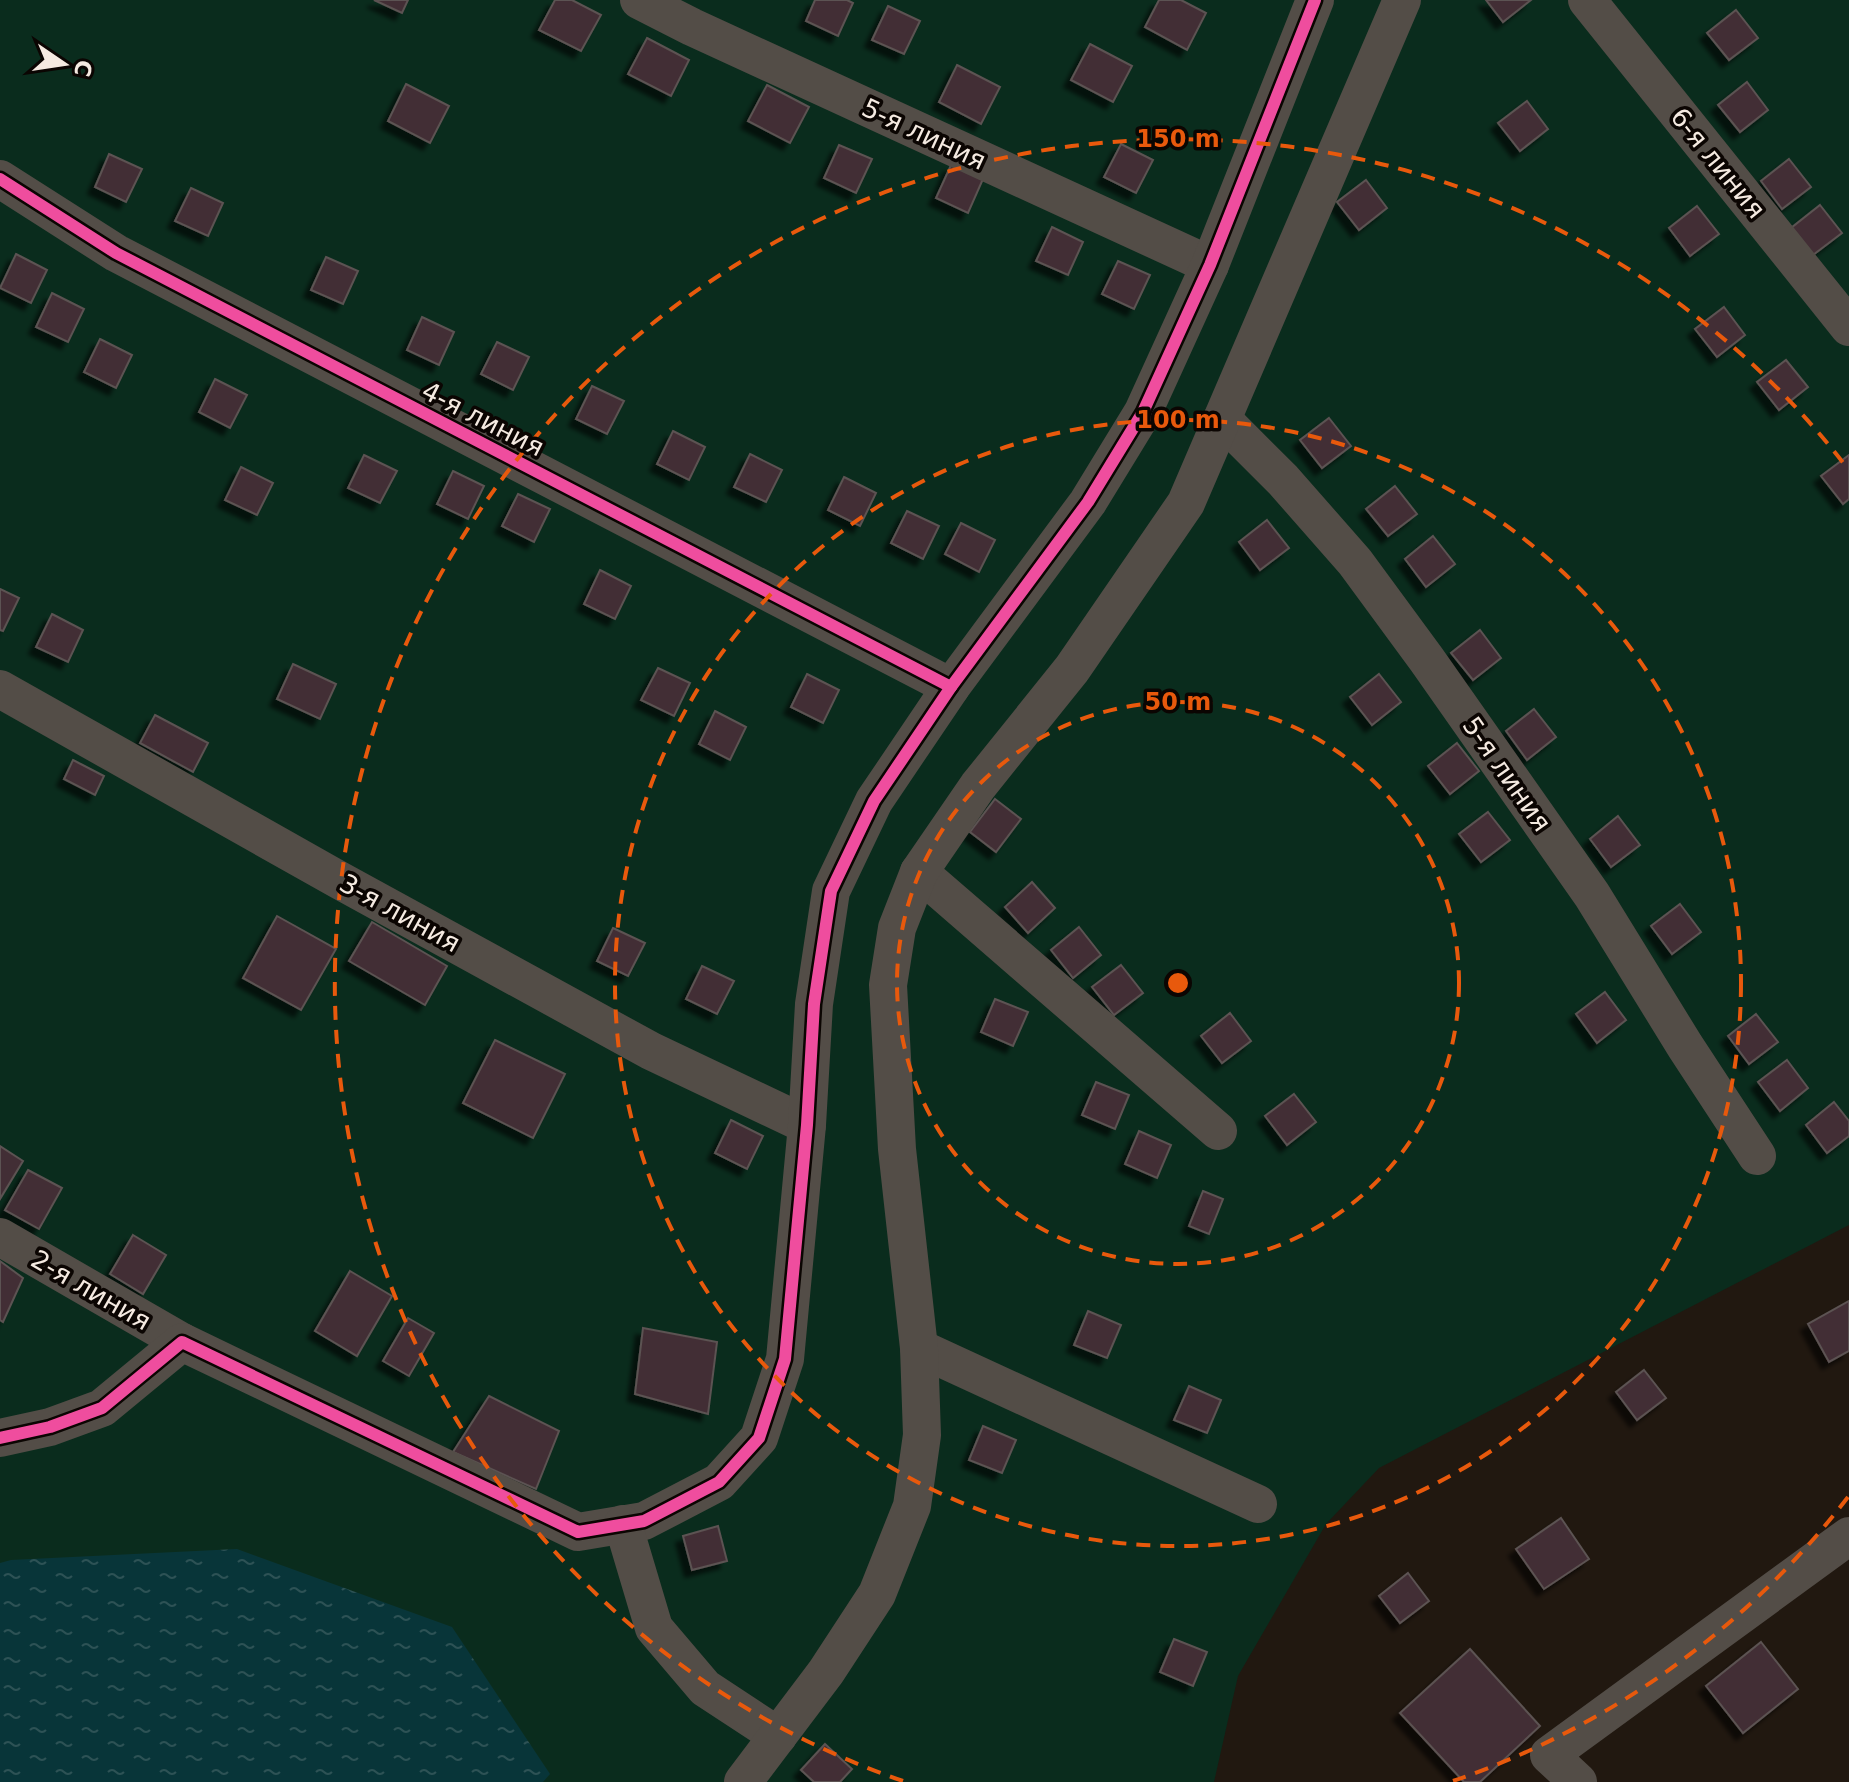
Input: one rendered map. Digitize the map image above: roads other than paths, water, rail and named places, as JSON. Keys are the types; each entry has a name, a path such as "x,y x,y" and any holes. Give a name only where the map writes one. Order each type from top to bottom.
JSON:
{"street":[{"name":"5-я линия","path":"639,0 1210,265"},
{"name":"2-я линия","path":"0,1237 182,1342 578,1532 644,1521 719,1482 759,1438 785,1359 807,1125 814,1004 831,891 874,801 951,687 1088,502 1143,412 1210,265 1315,0"},
{"path":"743,1782 826,1672 877,1594 912,1506 922,1435 919,1348 897,1149 888,985 897,928 919,872 978,786 1072,669 1186,503 1402,0"},
{"name":"6-я линия","path":"1587,0 1849,327"},
{"name":"4-я линия","path":"0,179 116,253 951,687"},
{"name":"5-я линия","path":"1222,419 1283,480 1355,562 1427,660 1592,895 1757,1156"},
{"name":"3-я линия","path":"0,689 651,1051 807,1125"},
{"path":"919,872 1218,1131"},
{"path":"0,1438 50,1427 102,1408 182,1342"},
{"path":"919,1348 1258,1504"},
{"path":"623,1524 654,1628 705,1688 778,1736"},
{"path":"1578,1782 1549,1755 1849,1536"}],"water":[{"path":"237,1549 452,1627 550,1774 543,1782 0,1782 0,1563"}]}
